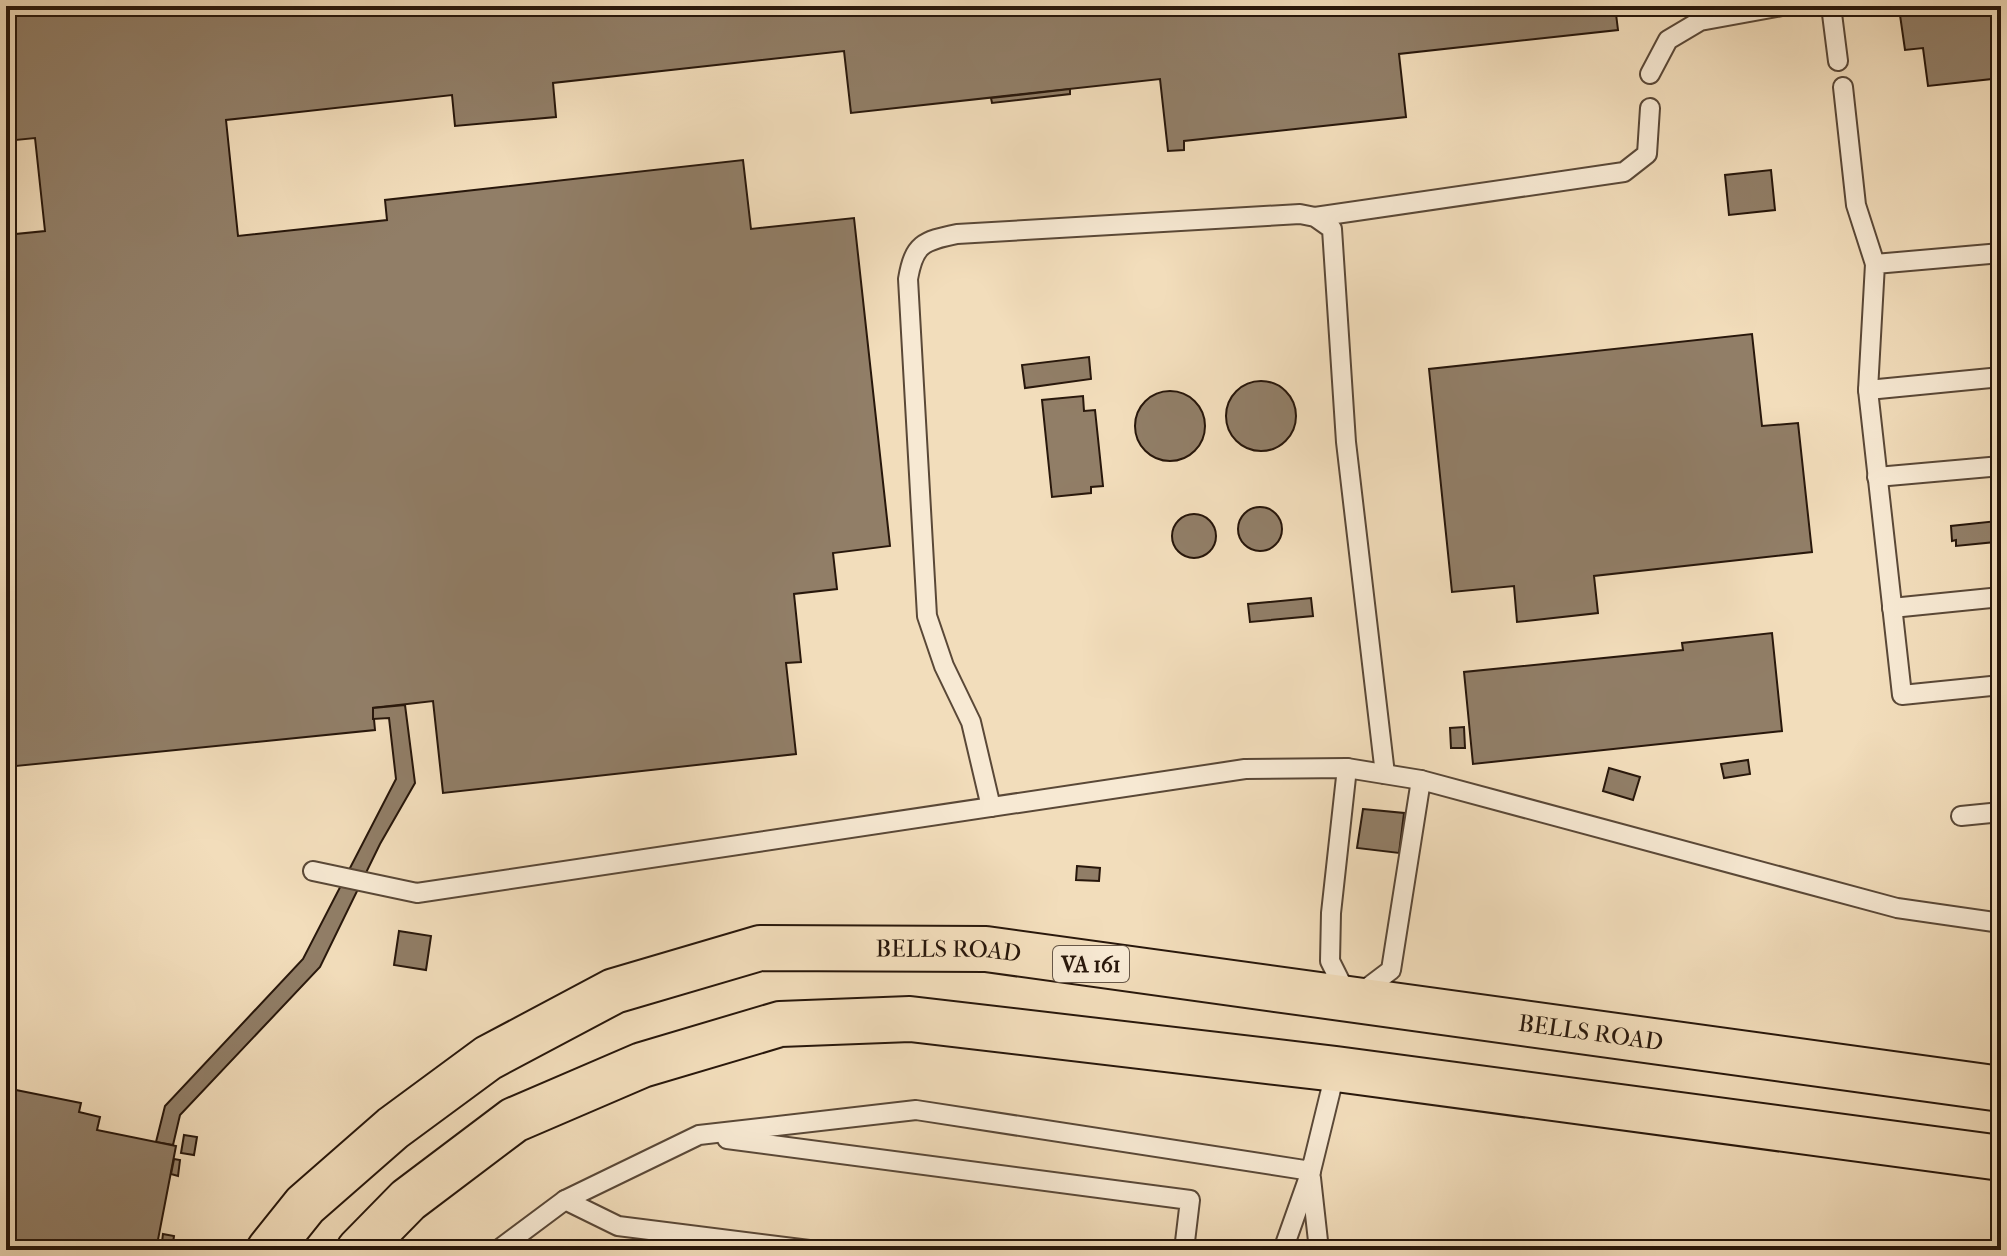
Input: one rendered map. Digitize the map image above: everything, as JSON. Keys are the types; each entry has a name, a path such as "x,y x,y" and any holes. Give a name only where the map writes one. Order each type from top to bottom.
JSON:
{"main road":[{"name":"BELLS ROAD","path":"269,1250 305,1205 360,1156 488,1058 614,991 760,948 986,949 2001,1089"},
{"path":"1336,1069 1350,1001"},
{"path":"359,1250 408,1200 514,1120 642,1065 780,1024 910,1019 1336,1069 2001,1158"}],"lane":[{"path":"1650,74 1668,40 1700,21 1782,6"},
{"path":"1831,6 1838,61"},
{"path":"1843,87 1856,205 1875,264 1868,390 1902,695 2001,685"},
{"path":"991,807 971,722 944,666 927,616 908,279 912,256 928,240 957,234 1300,214 1315,217 1624,172 1647,154 1650,108"},
{"path":"1315,217 1332,229 1346,442 1385,774"},
{"path":"1875,264 2001,253"},
{"path":"1868,390 2001,377"},
{"path":"1877,477 2001,466"},
{"path":"1892,608 2001,597"},
{"path":"1347,768 1331,913 1330,961 1350,1001 1391,970 1421,780"},
{"path":"313,871 417,893 1245,769 1347,768 1421,780 1897,908 2001,923"},
{"path":"1961,816 2001,812"},
{"path":"1283,1250 1311,1171 1336,1069"},
{"path":"498,1250 565,1200 699,1135 916,1110 1311,1171"},
{"path":"699,1135 1190,1200 1184,1250"},
{"path":"1311,1171 1319,1250"},
{"path":"565,1200 618,1226 809,1250"}],"building":[{"path":"6,6 1615,6 1618,30 1399,54 1406,117 1184,141 1184,150 1168,151 1160,79 851,113 844,51 553,83 556,117 455,126 452,95 226,120 238,236 387,220 385,200 743,160 751,229 854,218 890,546 833,553 837,589 794,594 801,662 786,663 796,754 443,793 433,701 373,708 375,730 6,767 6,235 45,231 35,138 6,141"},
{"path":"1922,6 2001,6 2001,78 1928,86 1923,48 1905,50 1900,15 1923,12"},
{"path":"1070,89 1070,94 992,103 991,98"},
{"path":"1771,170 1775,210 1729,215 1725,175"},
{"path":"1752,334 1762,426 1798,423 1812,552 1594,576 1598,613 1517,622 1514,586 1452,592 1429,369"},
{"path":"1089,357 1091,379 1025,388 1022,365"},
{"path":"1261,381 1286,391 1296,416 1286,441 1261,451 1236,441 1226,416 1236,391"},
{"path":"1170,391 1189,397 1199,407 1205,426 1199,445 1189,455 1170,461 1151,455 1141,445 1135,426 1141,407 1151,397"},
{"path":"1083,396 1084,411 1095,410 1103,486 1091,487 1091,493 1052,497 1042,400"},
{"path":"1260,507 1276,513 1282,529 1276,545 1260,551 1244,545 1238,529 1244,513"},
{"path":"1194,514 1210,520 1216,536 1210,552 1194,558 1178,552 1172,536 1178,520"},
{"path":"1997,521 1998,536 1994,536 1995,542 1956,546 1956,540 1952,541 1951,526"},
{"path":"1311,598 1313,616 1250,622 1248,604"},
{"path":"1772,633 1782,731 1473,764 1464,672 1683,650 1682,643"},
{"path":"405,705 415,783 380,844 320,967 180,1115 173,1145 156,1142 165,1106 303,959 396,779 389,718 373,719 373,708"},
{"path":"1464,727 1465,748 1451,748 1450,728"},
{"path":"1748,760 1750,774 1724,778 1721,764"},
{"path":"1609,768 1640,777 1633,800 1603,791"},
{"path":"1363,809 1404,813 1399,853 1357,848"},
{"path":"1077,866 1100,868 1099,881 1076,880"},
{"path":"399,931 431,936 426,970 394,965"},
{"path":"6,1088 81,1103 79,1112 100,1117 97,1130 176,1146 156,1250 6,1250"},
{"path":"184,1135 197,1137 194,1155 181,1153"},
{"path":"174,1159 180,1160 178,1176 171,1174"},
{"path":"163,1234 174,1236 172,1250 161,1250"}]}
